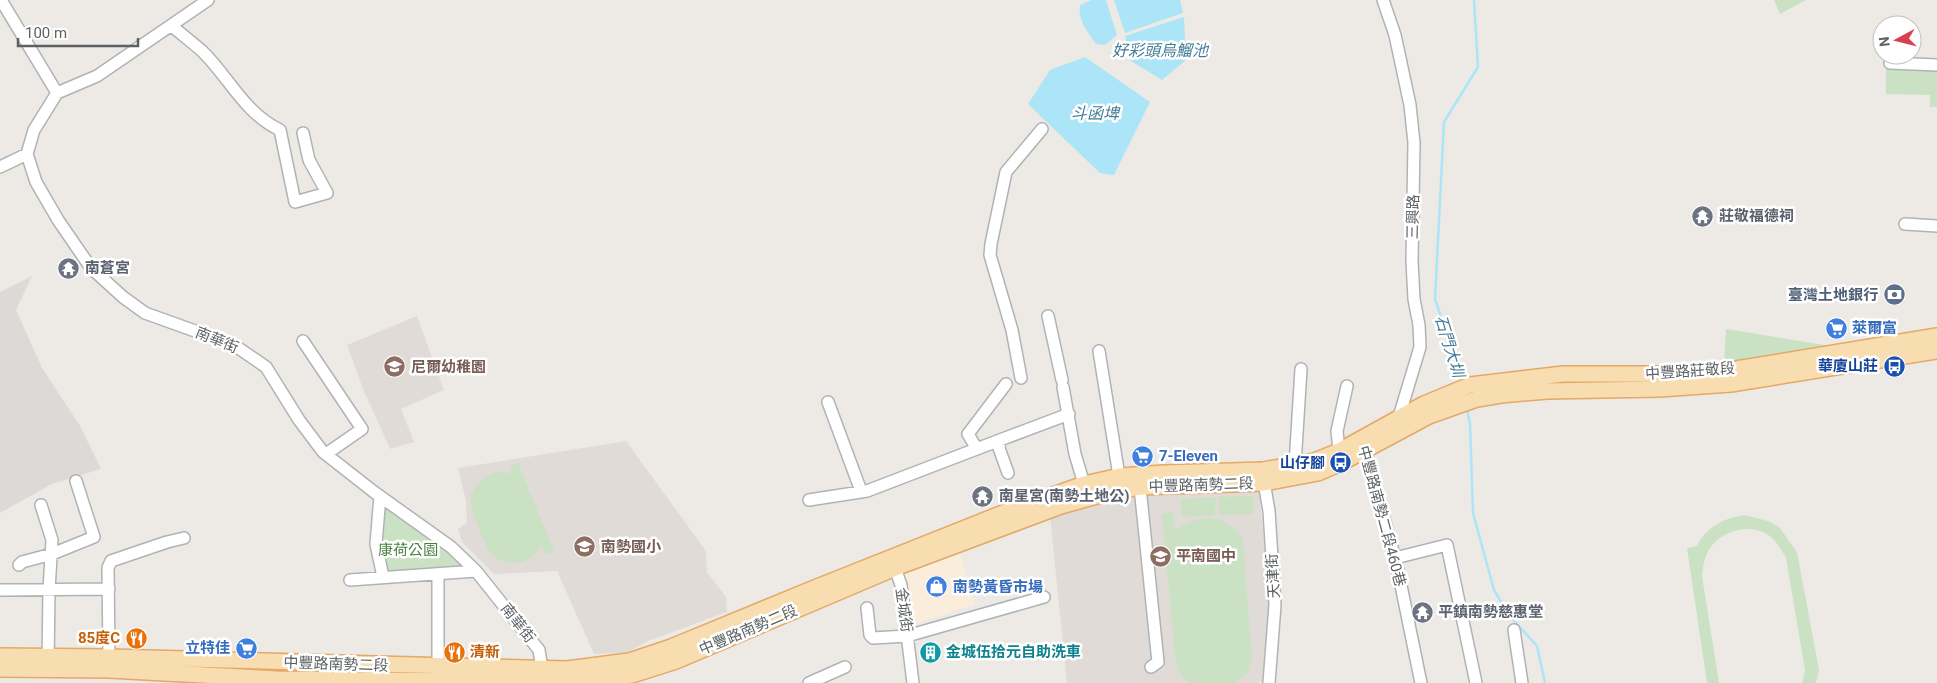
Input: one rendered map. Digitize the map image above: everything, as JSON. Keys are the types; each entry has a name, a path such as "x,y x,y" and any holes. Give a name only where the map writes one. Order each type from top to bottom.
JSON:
{"main road":[{"path":"1849,357 1937,336"},
{"path":"1849,357 1937,350"},
{"name":"中豐路莊敬段","path":"1531,377 1563,374 1660,374 1730,370 1849,357"},
{"name":"中豐路莊敬段","path":"1463,393 1477,399 1547,391 1660,389 1731,384 1849,357"},
{"name":"中豐路南勢二段","path":"632,673 671,647 812,589 1084,484 1121,483 1140,487 1318,473 1364,444 1399,418 1424,404 1531,377"},
{"name":"中豐路南勢二段","path":"0,656 48,664 110,670 277,681 542,675 568,682 632,673 676,661 895,568 1121,483 1164,473 1263,477 1395,434 1429,416 1463,393"},
{"name":"中豐路南勢二段","path":"0,669 110,657 278,663 438,676"}],"street":[{"path":"1,0 57,93"},
{"path":"0,167 27,154 34,130 57,93 97,76 208,0"},
{"name":"三興路","path":"1382,0 1395,34 1410,105 1414,143 1412,261 1420,347 1395,434"},
{"path":"172,26 202,51 251,111 265,123 280,130 294,202 327,193 309,160 303,133"},
{"path":"1922,64 1937,65"},
{"path":"1021,378 1012,330 990,256 991,244 1006,172 1042,129"},
{"name":"南華街","path":"27,154 36,182 58,220 99,276 145,313 234,344 266,367 299,420 326,454 380,496 452,547 476,571 539,650 542,675"},
{"path":"1905,224 1937,226"},
{"path":"1048,316 1063,383 1075,454 1084,484"},
{"path":"304,340 362,429 326,454"},
{"path":"1099,351 1121,483"},
{"path":"1295,465 1301,369"},
{"path":"977,449 968,434 1006,384"},
{"path":"1339,451 1337,431 1347,386"},
{"path":"828,402 861,491"},
{"path":"810,500 867,491 1069,414"},
{"path":"1000,440 999,448 1008,474"},
{"name":"中豐路南勢二段460巷","path":"1364,444 1395,558 1421,683"},
{"name":"天津街","path":"1263,477 1269,511 1275,605 1269,683"},
{"path":"19,565 22,562 52,554 94,537 76,481"},
{"path":"1140,487 1158,662 1151,667"},
{"path":"380,496 376,544 383,577"},
{"path":"41,505 52,540 48,664"},
{"path":"110,657 108,568 111,561 184,538"},
{"path":"1395,558 1447,545 1476,683"},
{"name":"金城街","path":"895,568 901,585 913,683"},
{"path":"350,580 476,571"},
{"path":"438,574 438,676"},
{"path":"0,590 109,589"},
{"path":"867,608 870,635 873,638 908,636 1044,597"},
{"path":"1514,630 1522,683"},
{"path":"277,681 278,663"},
{"path":"809,683 845,667"}],"shaded area":[{"path":"32,276 16,310 42,368 80,426 101,469 52,484 0,513 0,292"},
{"name":"尼爾幼稚園","path":"417,316 444,390 401,409 414,442 390,449 363,389 347,345"},
{"name":"南勢國小","path":"626,441 706,551 707,572 726,597 727,612 648,641 626,653 594,654 557,571 494,574 462,542 458,529 467,523 466,501 458,468"},
{"name":"平南國中","path":"1259,489 1269,595 1266,680 1256,683 1067,683 1050,516 1116,495"},
{"name":"南勢黃昏市場","path":"958,548 975,604 912,625 900,570"}],"green space":[{"path":"1774,0 1806,0 1780,14"},
{"path":"1886,67 1937,70 1937,107 1930,107 1930,95 1886,94"},
{"path":"1726,329 1831,346 1724,364"},
{"path":"518,463 554,551 545,555 541,545 532,557 513,563 499,559 489,551 475,520 470,501 474,488 484,478 498,472 513,474 510,466"},
{"name":"康荷公園","path":"380,496 476,571 383,577"},
{"path":"1254,496 1253,514 1219,515 1219,497"},
{"path":"1216,497 1215,515 1181,517 1181,499"},
{"path":"1173,512 1175,530 1194,521 1212,518 1228,524 1243,539 1252,659 1249,671 1236,683 1191,683 1184,678 1178,669 1175,657 1162,514"},
{"path":"1744,515 1768,521 1779,527 1797,552 1819,670 1816,683 1802,683 1805,670 1786,558 1770,536 1760,531 1743,529 1727,534 1714,543 1703,566 1702,576 1719,683 1707,683 1687,548 1697,546 1705,534 1716,524 1729,518"}],"water":[{"path":"1091,0 1106,0 1117,35 1105,45 1096,44 1086,30 1080,16 1080,5"},
{"path":"1114,0 1180,0 1183,13 1125,33"},
{"name":"好彩頭烏鰡池","path":"1184,17 1186,60 1162,80 1131,61 1125,36"},
{"name":"斗函埤","path":"1085,57 1150,102 1114,175 1100,173 1028,104 1050,70"}],"waterway":[{"name":"石門大圳","path":"1461,382 1435,299 1444,122 1478,67 1474,0"},
{"name":"石門大圳","path":"1467,409 1470,424 1473,513 1494,590 1509,615 1537,646 1545,683"}],"place":[{"name":"莊敬福德祠","path":"1703,216"},
{"name":"南蒼宮","path":"69,268"},
{"name":"臺灣土地銀行","path":"1894,295"},
{"name":"萊爾富","path":"1836,328"},
{"name":"華廈山莊","path":"1894,366"},
{"name":"尼爾幼稚園","path":"395,367"},
{"name":"7-Eleven","path":"1143,456"},
{"name":"山仔腳","path":"1341,463"},
{"name":"南星宮(南勢土地公)","path":"983,496"},
{"name":"南勢國小","path":"585,547"},
{"name":"平南國中","path":"1160,556"},
{"name":"南勢黃昏市場","path":"937,587"},
{"name":"平鎮南勢慈惠堂","path":"1422,612"},
{"name":"85度C","path":"136,638"},
{"name":"立特佳","path":"246,648"},
{"name":"清新","path":"454,652"},
{"name":"金城伍拾元自助洗車","path":"930,652"}]}
